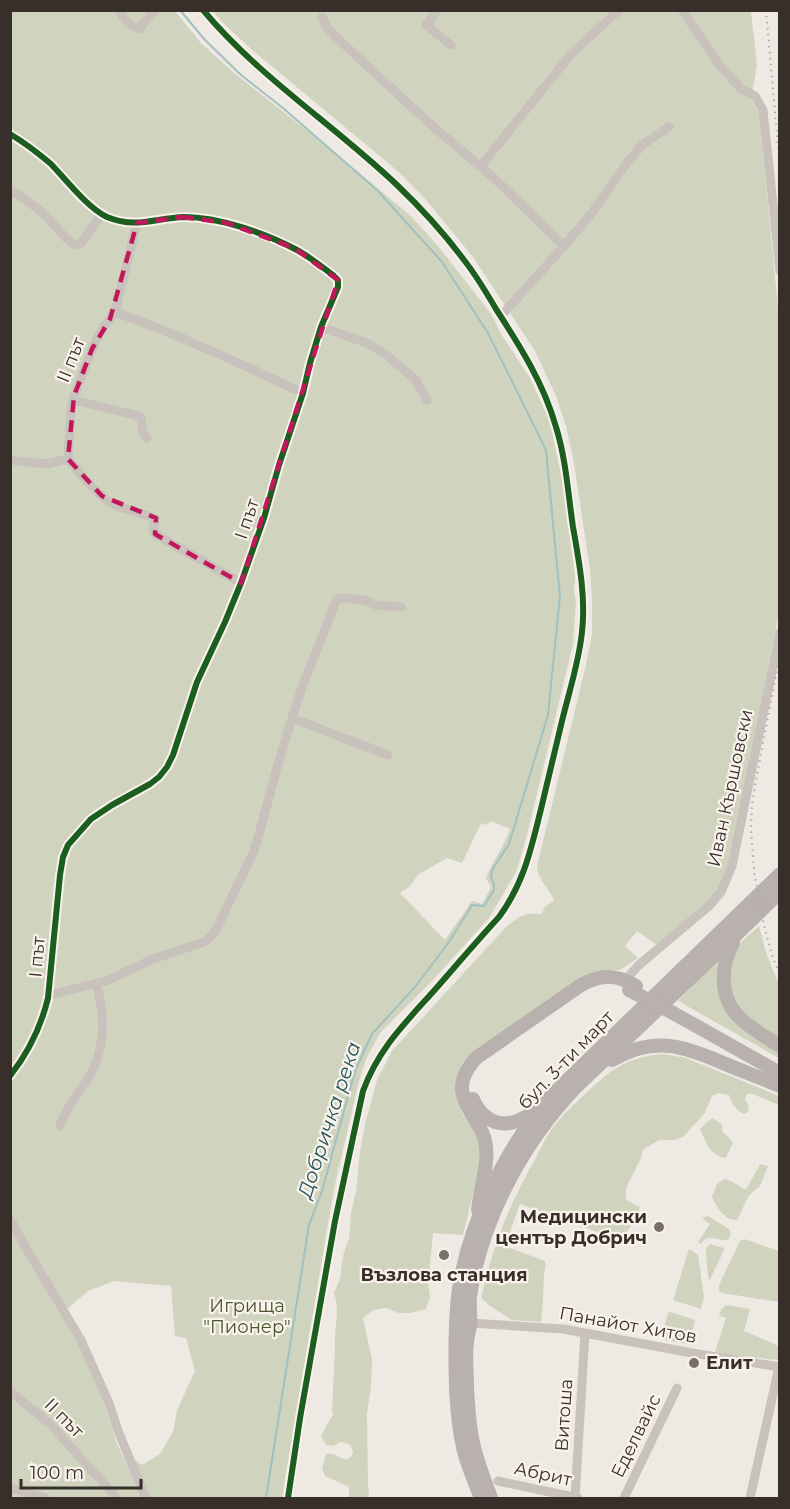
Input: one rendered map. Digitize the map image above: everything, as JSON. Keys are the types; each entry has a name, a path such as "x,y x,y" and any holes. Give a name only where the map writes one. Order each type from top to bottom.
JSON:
{"main road":[{"name":"бул. 3-ти март","path":"491,1498 473,1445 468,1408 467,1340 458,1294 466,1256 477,1221 516,1144 540,1108 780,874"},
{"name":"бул. 3-ти март","path":"480,1498 462,1443 455,1366 469,1309 478,1258 488,1227 508,1184 549,1117 576,1087 780,892"},
{"path":"736,935 728,952 724,969 726,995 737,1015 780,1046"},
{"path":"477,1221 486,1141 462,1095 464,1076 476,1058 591,980 609,976 628,985 780,1073"},
{"path":"540,1108 510,1123 502,1124 486,1118 472,1097 472,1080 481,1065 586,991 606,985 628,985"},
{"path":"674,1011 780,1065"},
{"path":"594,1070 623,1054 638,1049 651,1046 675,1046 702,1054 780,1086"}],"street":[{"path":"118,10 135,28 139,29 155,10"},
{"path":"203,10 245,55 354,147 419,206 465,261 501,316 526,356 547,400 556,428 565,465 583,601 582,633 543,801 520,882 499,917 402,1026 382,1052 370,1072 363,1091 335,1221 288,1498"},
{"path":"437,10 426,26 450,45"},
{"path":"480,167 571,54 620,10"},
{"path":"682,10 718,63 741,89 755,96 763,110 780,271"},
{"path":"322,17 327,28 429,123 507,190 564,246"},
{"path":"501,316 591,214 642,145 669,127"},
{"name":"І път","path":"10,134 48,162 80,195 107,217 137,223 182,217 227,222 294,248 338,280 338,287 321,327 264,518 241,583 197,682 173,755 159,777 91,819 68,845 63,857 49,995 44,1017 27,1052 10,1076"},
{"path":"10,190 57,226 69,242 77,245 81,243 102,214"},
{"name":"ІІ път","path":"68,459 73,400 100,332 115,312 137,223"},
{"path":"115,312 211,350 303,393"},
{"path":"321,327 367,343 385,354 415,379 427,400"},
{"path":"73,400 141,418 143,432 147,438"},
{"path":"10,460 46,464 68,459 102,496 113,504 156,519 153,530 155,534 241,583"},
{"path":"49,995 128,972 153,959 204,942 211,936 253,853 303,685 338,599 340,597 365,600 376,605 401,607"},
{"name":"Иван Кършовски","path":"628,985 639,965 710,905 727,880 732,866 780,632"},
{"path":"292,718 388,755"},
{"path":"60,1126 69,1105 98,1061 103,1033 96,983"},
{"path":"10,1219 81,1340 109,1403 146,1498"},
{"name":"Панайот Хитов","path":"465,1322 563,1329 779,1367"},
{"name":"Витоша","path":"577,1498 585,1333"},
{"path":"750,1498 779,1367"},
{"name":"Еделвайс","path":"624,1498 677,1388"},
{"name":"ІІ път","path":"10,1390 51,1425 117,1498"},
{"name":"Абрит","path":"498,1481 577,1498"},
{"path":"10,1488 46,1498"}],"highlighted area":[{"path":"182,217 227,223 294,248 338,280 241,583 155,534 156,518 102,496 68,459 74,396 92,349 110,319 137,223"}],"green space":[{"name":"Игрища \"Пионер\"","path":"10,11 175,11 201,43 234,73 412,217 439,247 491,314 501,334 530,378 550,422 565,494 575,577 573,644 517,870 489,918 430,983 380,1033 366,1059 334,1189 282,1498 148,1498 134,1459 142,1465 160,1454 173,1432 177,1410 195,1371 186,1338 175,1336 171,1286 114,1281 88,1291 60,1313 74,1334 102,1397 117,1444 143,1498 11,1498","holes":["491,821 510,829 486,878 491,887 482,904 472,901 445,940 400,893 409,887 419,874 447,858 462,863 481,823 486,825"]},
{"path":"213,11 751,11 757,65 751,99 759,113 779,317 780,607 729,865 718,890 708,903 657,945 637,931 625,946 638,958 620,970 599,971 588,976 473,1053 456,1096 466,1120 480,1142 481,1162 463,1235 433,1233 428,1283 430,1297 426,1309 399,1313 386,1308 374,1310 363,1318 372,1360 367,1415 369,1498 349,1498 349,1487 325,1476 322,1468 326,1454 333,1454 346,1460 352,1456 353,1451 349,1444 341,1442 333,1446 326,1445 321,1437 333,1415 337,1314 334,1293 340,1279 343,1256 349,1238 365,1124 377,1080 392,1051 506,927 522,916 542,914 544,908 554,900 539,875 537,866 592,634 590,570 574,463 566,426 556,396 535,351 473,257 427,201 400,173 251,49"},
{"path":"759,926 765,949 779,983 779,1040 745,1014 736,1004 732,993 730,972 734,953"},
{"path":"721,957 718,992 725,1008 779,1052 779,1058 678,1001"},
{"path":"664,1054 686,1058 779,1096 779,1105 750,1093 746,1095 745,1100 749,1106 748,1112 744,1114 736,1108 729,1095 718,1093 712,1096 704,1114 683,1137 674,1140 659,1140 644,1149 626,1188 626,1200 640,1207 637,1217 616,1247 596,1241 597,1232 520,1204 505,1246 545,1261 546,1265 541,1322 512,1320 481,1298 502,1227 516,1194 545,1140 554,1125 567,1111 593,1086 619,1066 639,1058"},
{"path":"712,1118 722,1124 722,1131 733,1142 726,1158 712,1151 700,1129"},
{"path":"760,1164 768,1166 760,1186 749,1195 737,1220 728,1218 712,1197 717,1184 725,1179 744,1189 747,1188"},
{"path":"708,1216 729,1229 731,1234 728,1240 707,1238 701,1244 698,1242 710,1224 702,1218"},
{"path":"744,1239 779,1251 779,1302 722,1293 719,1290 719,1285 740,1241"},
{"path":"710,1244 724,1248 724,1250 709,1282 706,1249"},
{"path":"689,1249 698,1255 704,1297 701,1309 673,1300"},
{"path":"726,1305 750,1309 744,1331 779,1346 779,1360 715,1352 726,1318 719,1316"},
{"path":"668,1313 695,1320 688,1344 664,1340 662,1336"}],"waterway":[{"name":"Добричка река","path":"180,10 205,40 241,75 283,108 377,190 442,262 488,333 546,450 560,596 548,715 509,844 492,870 494,890 484,906 472,905 449,942 415,987 372,1034 355,1071 322,1191 309,1225 266,1498"}],"railway":[{"path":"766,10 780,169"},
{"path":"780,654 756,780 751,829 754,871 763,922 780,974"}],"cycle path":[{"path":"203,10 272,79 373,163 406,194 440,230 477,278 514,337 551,411 564,464 582,592 581,643 534,838 521,878 499,917 392,1039 376,1063 363,1091 335,1221 288,1498"},
{"path":"10,134 51,164 85,200 107,217 136,223 184,217 227,223 256,232 297,250 338,280 338,287 321,327 264,518 241,583 197,682 173,755 159,777 91,819 68,845 63,857 48,998 33,1039 10,1076"}],"place":[{"name":"Медицински център Добрич","path":"659,1227"},
{"name":"Възлова станция","path":"444,1255"},
{"name":"Елит","path":"694,1363"}]}
